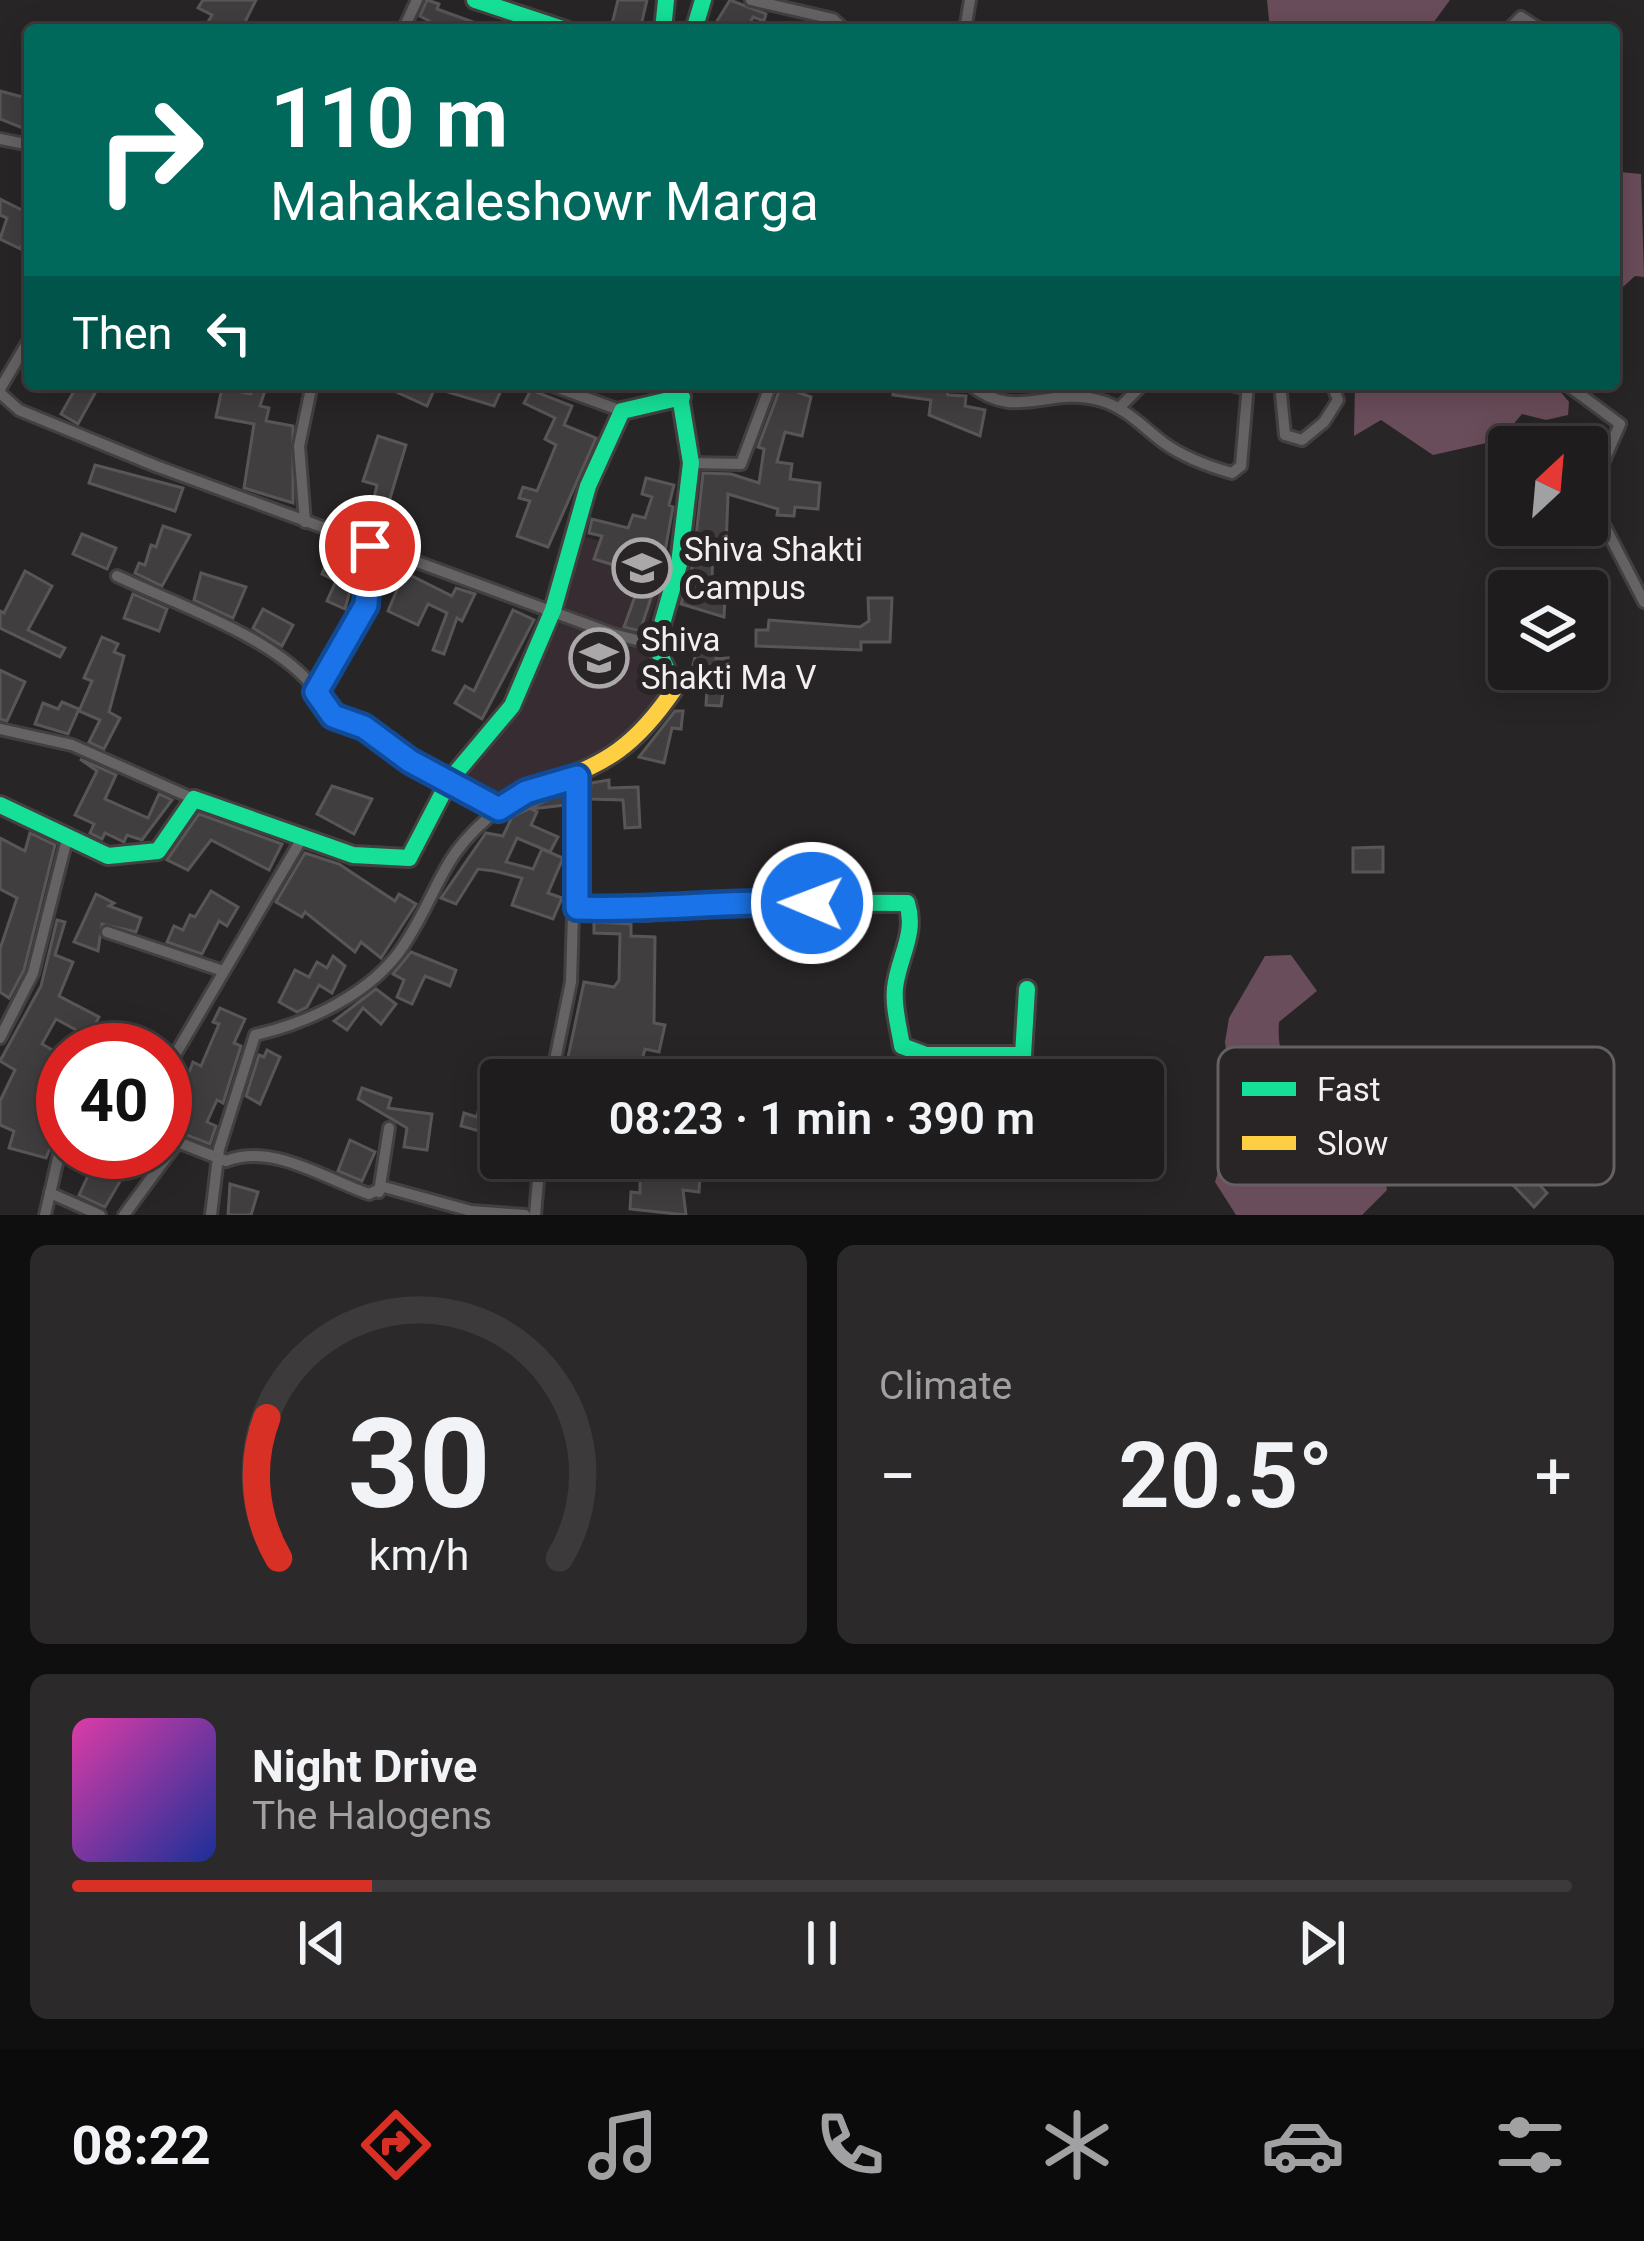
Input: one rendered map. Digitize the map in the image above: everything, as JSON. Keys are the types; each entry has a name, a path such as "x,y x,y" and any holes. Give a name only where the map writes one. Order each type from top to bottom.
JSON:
{"street":[{"path":"475,0 548,24"},
{"path":"751,0 838,24"},
{"path":"24,349 0,391 19,410 370,546 656,645"},
{"path":"305,522 299,446 311,390"},
{"path":"211,1215 219,1159 255,1035 290,1028 345,999 401,950 447,858 465,835 526,792 577,777 634,746 675,688 656,645 679,564 691,463 680,391 622,411 564,390"},
{"path":"691,463 741,464 769,390"},
{"path":"976,390 990,401 1016,406 1061,393 1120,407 1196,463 1232,473 1241,466 1246,390"},
{"path":"1120,407 1138,390"},
{"path":"1281,390 1286,435 1302,440 1324,422 1338,400 1334,390"},
{"path":"1574,390 1621,424 1597,478 1600,519 1644,602"},
{"path":"0,728 72,746 301,840 384,861 409,858 449,781 512,706 553,610 588,486 622,411"},
{"path":"316,692 366,605 370,546"},
{"path":"117,576 269,650 306,676 333,716 364,727 410,761 499,809"},
{"path":"555,1059 571,982 577,908 577,777"},
{"path":"0,805 108,856 158,850 194,799"},
{"path":"0,1038 33,973 68,835"},
{"path":"192,1025 301,840"},
{"path":"577,908 647,912 689,902 907,903 914,917 895,988 896,1010 902,1046 926,1055 1023,1055 1027,989"},
{"path":"107,932 223,971"},
{"path":"379,1192 389,1128"},
{"path":"192,1148 219,1159 266,1154 369,1194 384,1187 471,1211 525,1215"},
{"path":"45,1215 53,1179"},
{"path":"124,1215 151,1179"},
{"path":"535,1215 538,1179"},
{"path":"50,1193 100,1215"}],"shaded area":[{"path":"1267,0 1450,0 1432,24 1269,24"},
{"path":"1620,172 1641,174 1644,277 1635,276 1620,290"},
{"path":"1355,390 1559,390 1569,402 1568,415 1546,420 1522,414 1512,426 1488,426 1488,443 1433,455 1381,420 1354,436"},
{"name":"Shiva Shakti Ma V","path":"578,535 672,560 642,637 671,682 636,743 593,766 497,800 462,779 527,690 562,620"},
{"path":"1291,955 1317,991 1279,1022 1281,1047 1226,1047 1229,1018 1265,956"},
{"path":"1218,1172 1218,1185 1386,1185 1387,1190 1362,1215 1236,1215 1215,1182"}],"building":[{"path":"203,0 256,0 244,24 207,24 212,15 198,8"},
{"path":"427,0 439,4 437,9 478,24 432,24 420,16"},
{"path":"618,0 647,0 641,24 612,24"},
{"path":"730,0 766,14 764,21 753,17 750,24 715,24"},
{"path":"0,91 24,97 24,129 0,119"},
{"path":"0,199 24,211 21,249 0,239 7,218 0,215"},
{"path":"75,390 97,390 78,424 61,414"},
{"path":"222,390 251,394 265,390 260,406 269,408 266,421 293,426 293,503 244,488 254,424 216,417"},
{"path":"392,390 434,390 427,406"},
{"path":"442,390 501,390 494,406"},
{"path":"531,390 572,406 564,425 596,438 548,547 517,536 530,501 519,498 523,487 537,491 556,445 545,439 555,418 524,403"},
{"path":"779,390 811,397 802,436 785,432 777,462 792,464 790,479 820,483 818,509 795,507 794,516 777,515 778,509 728,494 726,549 713,549 712,579 713,594 725,598 724,617 681,604 693,564 703,473 731,474 759,483 764,449 758,447"},
{"path":"893,390 946,390 948,395 966,396 965,406 985,410 980,436 929,415 931,400 893,395"},
{"path":"378,436 406,445 383,522 369,519 377,485 363,481"},
{"path":"95,465 183,488 175,511 89,483"},
{"path":"646,478 674,485 663,562 640,631 624,627 643,574 594,559 602,536 589,533 592,519 628,528 633,515 645,518 652,497 642,494"},
{"path":"163,526 190,535 162,586 135,573 139,563 145,565 151,545 156,547"},
{"path":"82,534 116,548 107,569 73,554"},
{"path":"330,553 356,569 345,609 327,601 336,581 322,574"},
{"path":"390,565 452,596 456,588 475,594 462,621 457,618 444,654 433,650 447,613 428,604 418,625 388,611 399,585 384,576"},
{"path":"25,571 52,586 28,630 65,648 60,657 0,628 0,611 4,613"},
{"path":"201,573 246,587 233,618 194,600"},
{"path":"133,594 167,609 159,631 124,618"},
{"path":"868,598 892,598 890,642 861,642 861,650 756,646 756,630 768,630 769,620 860,627 869,621"},
{"path":"263,609 293,625 282,646 253,628"},
{"path":"513,610 534,620 482,719 455,703 465,686 474,691"},
{"path":"102,637 118,644 114,652 124,656 109,712 120,718 104,749 89,742 100,720 79,711 92,681 84,678"},
{"path":"700,637 719,640 716,659 728,658 721,706 706,705 707,689 687,686 682,673 691,673"},
{"path":"0,670 25,682 7,721 0,719"},
{"path":"62,702 79,709 68,734 35,724 43,703 58,709"},
{"path":"675,711 683,711 681,729 672,728 664,763 639,757"},
{"path":"80,759 116,775 105,799 148,818 159,794 172,800 142,840 127,835 124,842 105,833 102,839 90,833 94,824 75,815 97,771"},
{"path":"609,780 609,788 638,787 640,827 625,828 623,800 590,799 591,783"},
{"path":"332,786 372,799 354,834 317,814"},
{"path":"566,791 566,805 531,809 537,812 531,825 558,837 550,852 517,838 506,862 533,869 542,849 563,858 548,893 562,898 553,919 512,905 522,878 494,871 478,869 456,904 441,898 486,833 503,836 512,817"},
{"path":"199,814 282,844 269,870 211,840 188,870 167,860"},
{"path":"30,833 55,845 24,970 9,998 0,992 0,949 17,898 0,889 0,838 25,851"},
{"path":"1383,847 1383,872 1353,872 1353,848"},
{"path":"305,853 339,864 395,901 399,894 416,904 381,958 361,942 355,952 305,912 302,917 276,902"},
{"path":"211,891 238,907 227,926 219,921 202,954 167,942 174,926 183,930"},
{"path":"96,894 114,903 109,906 141,918 136,932 102,924 98,951 74,942"},
{"path":"57,920 65,922 55,955 73,962 59,996 99,1017 96,1023 56,1019 36,1023 36,1155 9,1148 14,1131 0,1125 0,1101 15,1070 0,1061 41,986"},
{"path":"594,922 631,924 631,936 655,937 654,1023 665,1025 659,1052 645,1049 642,1059 568,1059 584,982 614,987 619,980 620,934 594,933"},
{"path":"411,952 456,970 450,986 425,976 412,1004 397,997 404,980 393,974"},
{"path":"333,956 345,966 332,993 319,985 307,1007 297,1012 279,1002 295,970 309,977 317,962 327,968"},
{"path":"376,989 396,1004 381,1024 363,1008 347,1030 334,1021"},
{"path":"220,1008 245,1019 234,1043 241,1046 223,1103 217,1100 207,1122 216,1126 210,1144 192,1137 192,1065 201,1066 219,1024 213,1022"},
{"path":"267,1050 280,1057 260,1104 246,1096 259,1055 264,1057"},
{"path":"362,1088 391,1098 388,1108 432,1114 427,1150 404,1147 407,1128 358,1099"},
{"path":"480,1102 480,1131 461,1126 464,1113 477,1117"},
{"path":"350,1140 375,1152 362,1181 338,1171"},
{"path":"87,1179 121,1179 105,1207 79,1195"},
{"path":"640,1179 700,1179 699,1192 683,1190 686,1215 630,1209 631,1192 640,1193"},
{"path":"230,1184 258,1192 251,1215 228,1215"},
{"path":"1513,1185 1540,1185 1547,1193 1534,1207"}],"traffic: fast":[{"path":"475,0 548,24"},
{"path":"664,24 666,0"},
{"path":"696,24 703,0"},
{"path":"669,675 656,645 679,564 691,463 679,390"},
{"path":"0,805 108,856 158,851 194,799 353,855 409,858 449,781 512,706 553,610 588,486 622,411 682,397"},
{"path":"577,908 647,912 689,902 907,903 910,925 897,977 896,1010 902,1046 926,1055 1023,1055 1027,989"}],"traffic: slow":[{"path":"370,546 366,605 316,691 339,715 499,809 616,752 635,737 675,688 669,675"}],"place":[{"name":"Shiva Shakti Campus","path":"642,568"},
{"name":"Shiva Shakti Ma V","path":"599,658"}],"route":[{"path":"370,546 366,605 316,692 333,716 364,727 410,761 499,809 526,792 577,777 577,908 647,912 689,902 812,903"}]}
